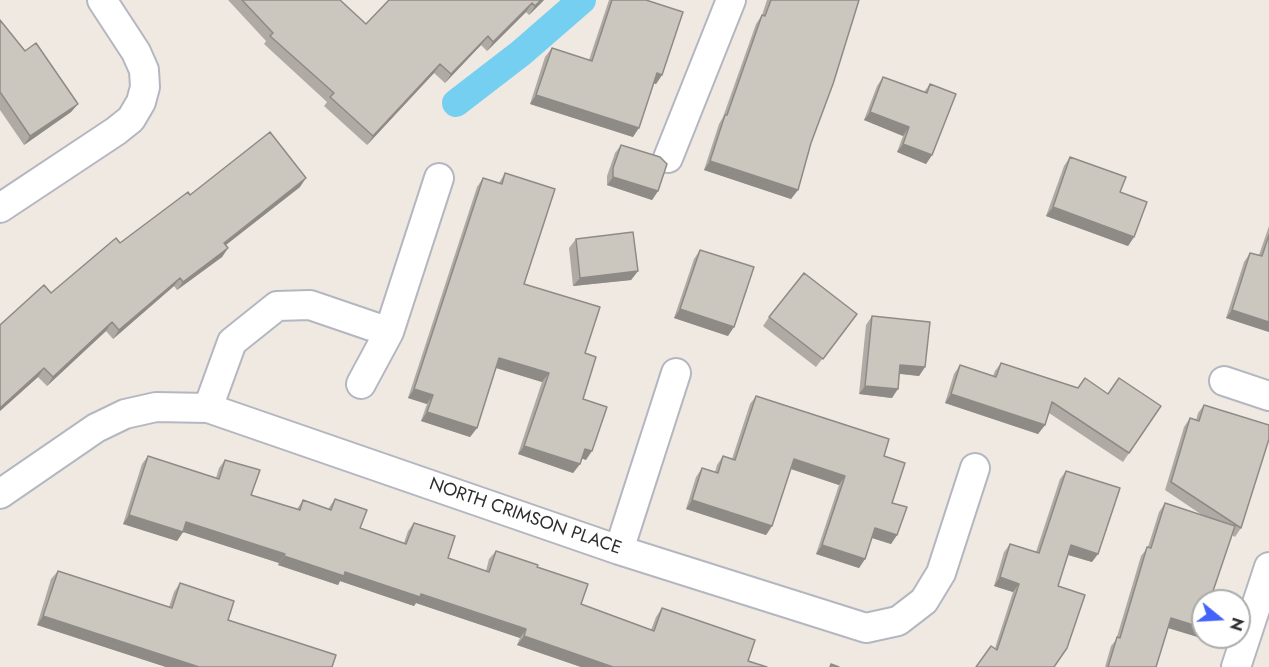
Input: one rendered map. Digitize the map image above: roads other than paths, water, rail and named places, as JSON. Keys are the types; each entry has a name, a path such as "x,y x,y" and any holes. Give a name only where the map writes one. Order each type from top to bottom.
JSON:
{"street":[{"path":"0,208 116,131 131,118 141,102 145,87 144,70 136,52 102,0"},
{"path":"668,158 731,0"},
{"path":"361,384 389,332 439,178"},
{"path":"208,408 232,342 277,306 310,305 389,332"},
{"path":"619,550 676,373"},
{"path":"1224,381 1269,396"},
{"name":"NORTH CRIMSON PLACE","path":"0,494 96,428 125,414 156,407 208,408 619,550 866,628 898,621 924,601 941,573 975,468"},
{"path":"1236,667 1269,567"}],"waterway":[{"path":"456,103 521,53 582,0"}]}
